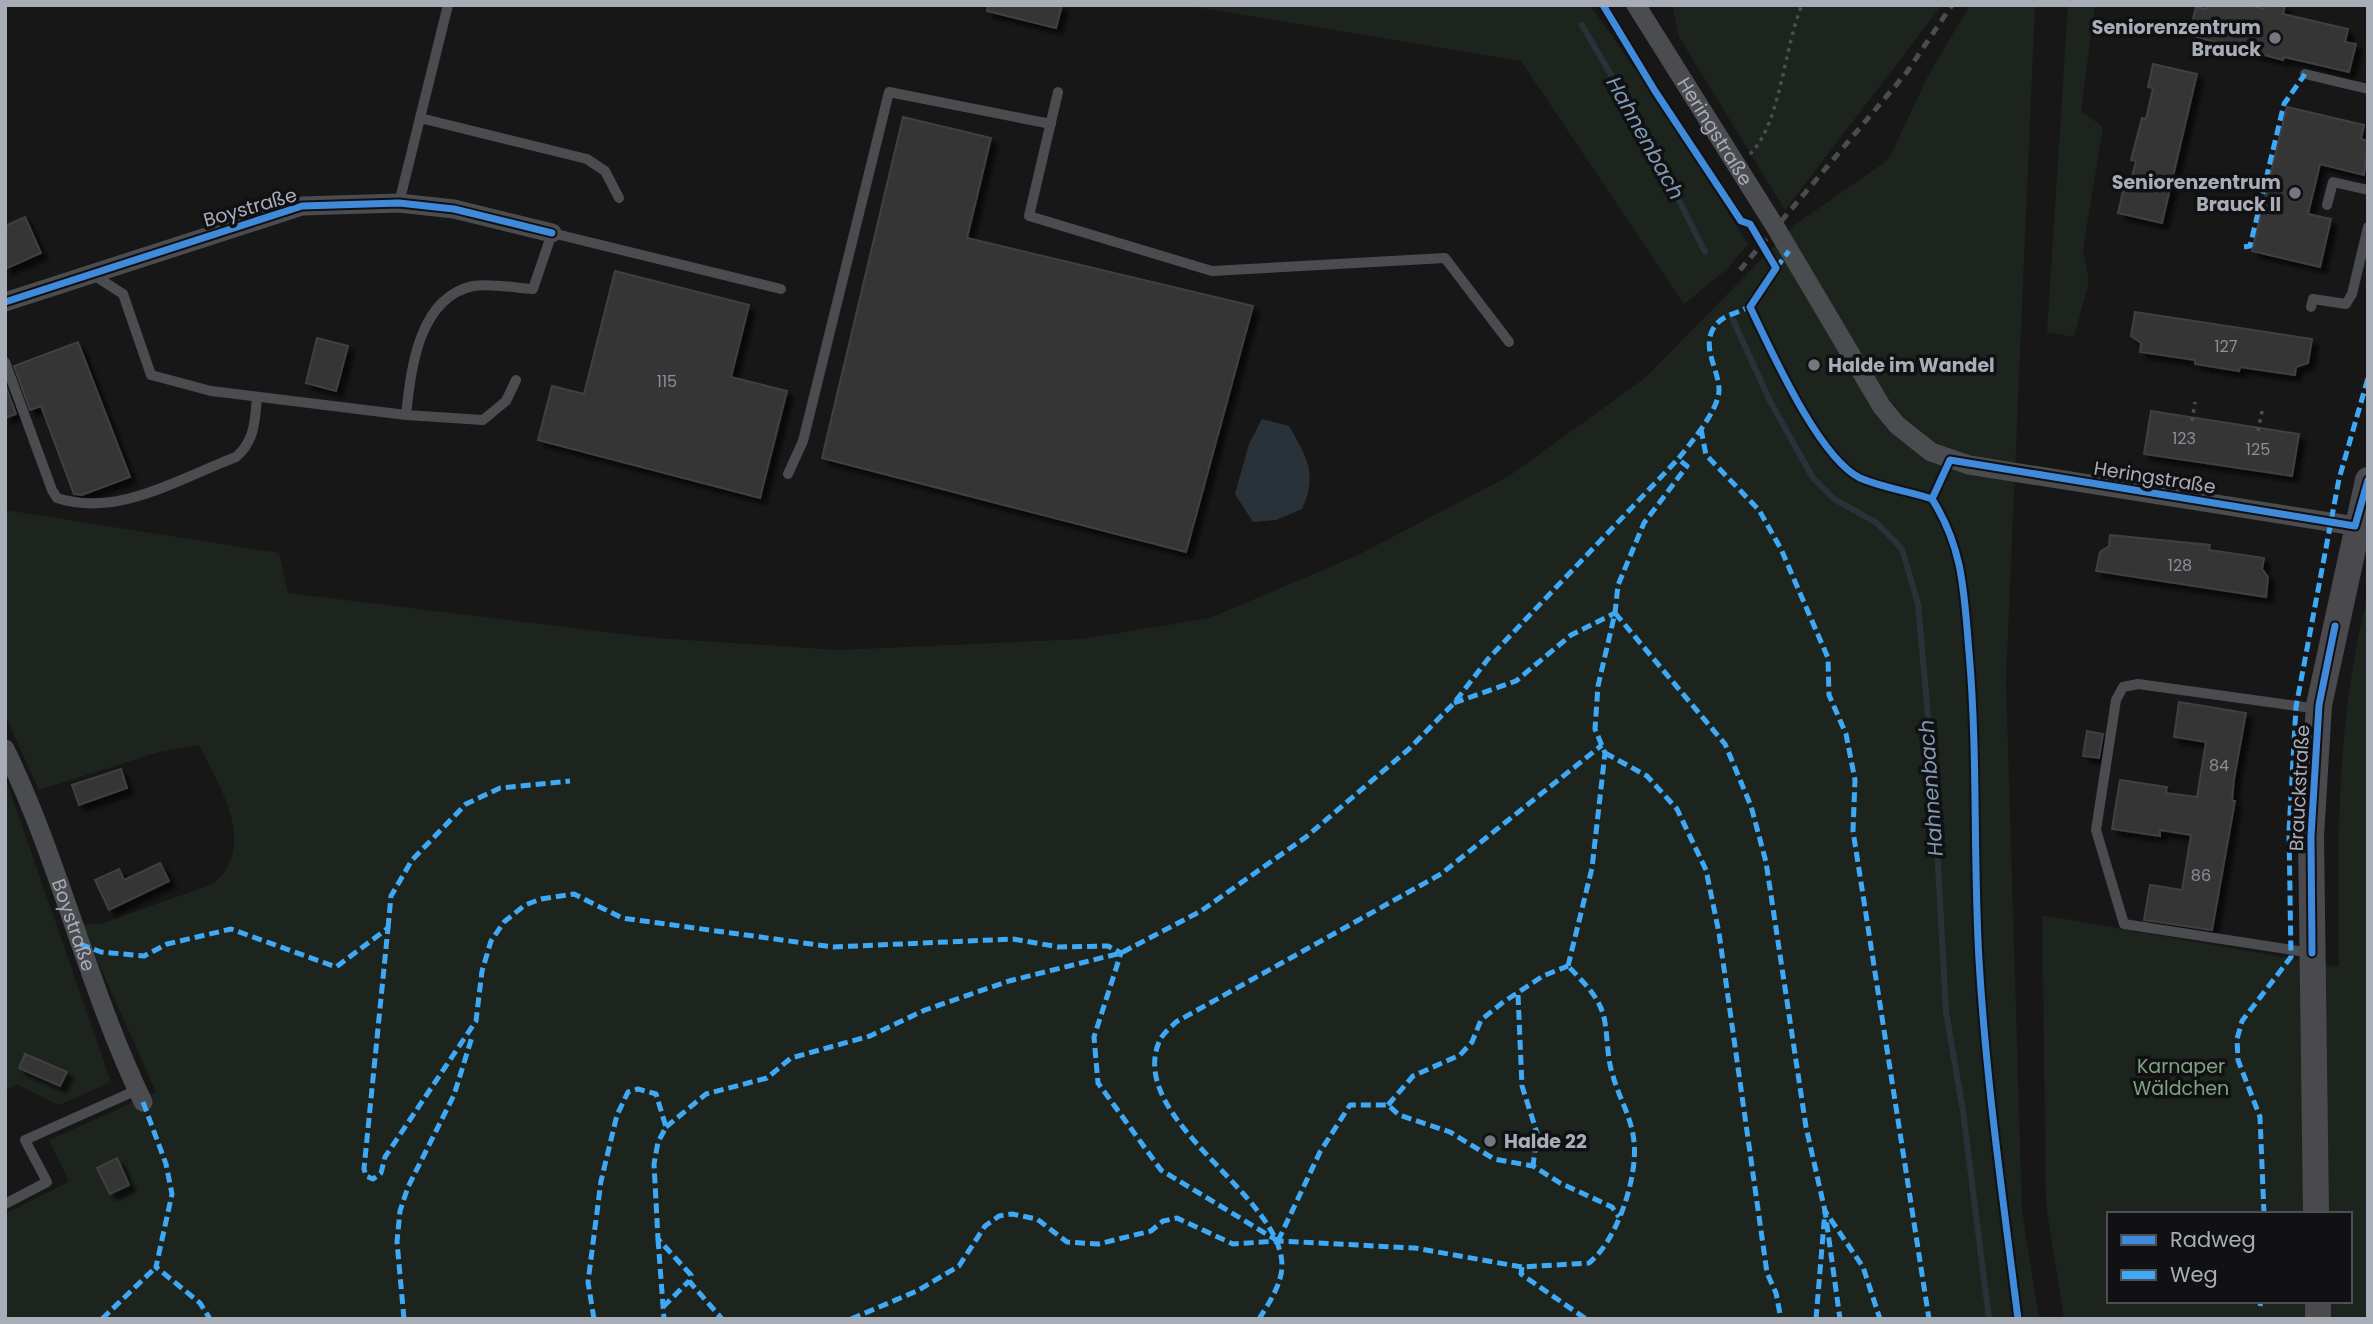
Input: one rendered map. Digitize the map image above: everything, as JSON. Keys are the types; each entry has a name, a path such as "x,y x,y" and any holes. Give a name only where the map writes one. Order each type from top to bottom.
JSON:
{"main road":[{"name":"Brauckstraße","path":"2316,1212 2311,836 2319,709 2362,527 2368,481"}],"street":[{"name":"Heringstraße","path":"1636,5 1737,165 1882,407 1897,425 1931,452 1969,465 2362,527"},
{"name":"Boystraße","path":"5,302 302,206 399,203 454,209 552,233"},
{"name":"Boystraße","path":"5,748 28,795 80,944 140,1096"}],"lane":[{"path":"399,203 448,5"},
{"path":"2305,74 2368,89"},
{"path":"788,474 803,441 890,92 1051,124"},
{"path":"1058,92 1029,216 1212,271 1445,258 1509,342"},
{"path":"420,118 587,159 605,171 619,198"},
{"path":"2327,205 2333,182 2368,190"},
{"path":"2311,307 2313,299 2346,304 2352,294 2368,227"},
{"path":"406,415 412,364 431,316 452,295 475,286 533,289 552,233 781,289"},
{"path":"91,273 123,294 151,375 211,391 406,415 483,420 506,401 516,380"},
{"path":"5,362 52,490 57,498 78,504 138,498 236,457 253,435 257,397"},
{"path":"2312,953 2124,924 2096,830 2116,700 2123,687 2138,684 2319,709"},
{"path":"5,1204 47,1182 25,1140 140,1096"}],"path":[{"path":"1737,165 1756,148 1769,121 1788,41 1802,5"},
{"path":"2192,421 2195,402"},
{"path":"2258,431 2262,411"}],"green space":[{"path":"1183,5 1590,5 1652,93 1748,244 1727,269 1684,304 1521,61"},
{"path":"1672,5 1942,5 1785,210 1679,37"},
{"path":"1970,5 2035,5 2006,680 2022,1210 2039,1319 5,1319 5,1214 69,1182 49,1140 156,1092 81,924 100,924 213,884 226,869 233,852 234,834 224,797 199,745 159,752 39,790 5,715 5,510 279,553 288,593 656,638 838,650 1083,639 1210,618 1358,555 1509,476 1645,378 1796,224 1888,160 1929,74"},
{"path":"2068,5 2095,5 2081,111 2103,127 2083,249 2089,281 2074,337 2047,332"},
{"name":"Karnaper Wäldchen","path":"2368,595 2368,1319 2064,1319 2046,1204 2042,915 2339,967 2339,827 2344,734"},
{"path":"5,777 111,1082 59,1105 17,1084 5,1091"}],"shaded area":[{"path":"1262,419 1289,426 1301,447 1310,475 1302,509 1276,520 1253,522 1235,494 1249,444"}],"building":[{"path":"988,5 1062,5 1056,28 987,11"},
{"name":"Seniorenzentrum Brauck","path":"2207,5 2248,5 2264,9 2265,5 2285,5 2283,14 2348,29 2345,42 2356,44 2349,72 2284,57 2283,60 2189,35 2196,7 2206,9"},
{"path":"2153,64 2197,74 2162,223 2118,213 2123,191 2128,192 2136,161 2131,160 2142,118 2146,119 2153,88 2148,87"},
{"name":"Seniorenzentrum Brauck II","path":"2287,107 2364,125 2361,139 2368,141 2364,175 2320,164 2308,214 2331,219 2320,267 2252,251"},
{"path":"903,117 991,138 967,238 1253,306 1186,552 822,458"},
{"path":"25,217 41,253 5,269 5,226"},
{"path":"615,271 749,305 731,377 787,391 760,498 538,440 552,386 584,394"},
{"path":"2135,312 2312,339 2308,363 2296,367 2295,375 2240,367 2239,371 2195,364 2195,360 2140,352 2141,343 2131,336"},
{"path":"317,338 348,346 336,391 306,383"},
{"path":"78,342 130,477 82,495 74,494 41,406 30,410 14,366"},
{"path":"5,384 16,414 5,418"},
{"path":"2151,411 2299,434 2292,476 2144,454"},
{"path":"2110,535 2210,545 2209,550 2264,558 2262,569 2268,577 2266,597 2096,571 2100,552 2109,546"},
{"path":"2179,702 2246,713 2234,779 2232,801 2235,801 2212,930 2144,920 2150,885 2182,890 2191,835 2160,830 2160,836 2112,829 2120,780 2167,787 2166,793 2197,797 2206,742 2174,737"},
{"path":"2087,731 2103,734 2099,758 2083,756"},
{"path":"121,769 127,788 79,805 72,785"},
{"path":"160,863 169,881 109,910 95,880 119,869 124,880"},
{"path":"25,1054 67,1072 60,1086 19,1068"},
{"path":"117,1158 129,1185 110,1194 97,1168"}],"waterway":[{"name":"Hahnenbach","path":"1582,25 1650,142 1705,252"},
{"name":"Hahnenbach","path":"1733,320 1770,401 1813,478 1834,499 1877,523 1902,549 1918,604 1933,772 1946,1012 1963,1111 1989,1319"}],"railway":[{"path":"1740,270 1907,72 1952,5"}],"marked path":[{"path":"2244,247 2250,246 2284,104 2305,74"},
{"path":"1776,268 1789,251"},
{"path":"1568,966 1592,868 1605,753 1595,729 1598,686 1615,613 1618,585 1644,523 1687,466 1678,459 1703,426 1718,398 1718,383 1709,346 1712,331 1721,320 1745,309 1754,301"},
{"path":"2264,1212 2260,1117 2238,1060 2237,1039 2242,1021 2291,957 2289,831 2296,707 2339,479 2368,378"},
{"path":"1701,429 1706,455 1759,510 1781,549 1828,658 1829,695 1846,734 1855,780 1853,831 1929,1319"},
{"path":"666,1127 706,1094 767,1078 791,1058 870,1036 925,1010 1009,981 1121,953 1201,911 1306,837 1409,749 1454,703 1488,659 1678,459"},
{"path":"1615,613 1725,744 1751,806 1766,862 1806,1127 1825,1211 1863,1267 1880,1319"},
{"path":"1454,703 1516,681 1571,635 1615,613"},
{"path":"1259,1319 1280,1279 1282,1265 1275,1238 1258,1211 1184,1128 1165,1100 1155,1071 1160,1039 1176,1022 1441,874 1602,745"},
{"path":"1605,753 1647,776 1677,809 1706,870 1719,933 1767,1273 1776,1293 1781,1319"},
{"path":"388,928 391,896 412,860 466,804 500,788 570,781"},
{"path":"80,944 101,952 144,956 167,944 231,929 336,967 388,928 364,1169 366,1176 373,1179 381,1173 385,1157 476,1021 482,971 491,941 504,922 525,905 541,899 574,894 622,918 833,947 1013,939 1059,947 1108,946 1121,953 1094,1037 1098,1083 1161,1170 1278,1241"},
{"path":"1388,1105 1413,1076 1460,1055 1472,1042 1481,1020 1502,1003 1543,976 1568,966"},
{"path":"851,1319 917,1291 959,1266 985,1226 999,1216 1012,1214 1037,1219 1067,1242 1098,1244 1151,1231 1163,1221 1177,1218 1233,1244 1278,1241 1415,1248 1522,1267 1589,1263 1608,1240 1624,1207 1633,1173 1634,1142 1631,1125 1611,1069 1603,1014 1591,992 1568,966"},
{"path":"1518,995 1522,1086 1537,1133 1533,1166"},
{"path":"404,1319 397,1242 400,1211 408,1187 454,1095 472,1037"},
{"path":"594,1319 588,1282 601,1181 617,1115 628,1092 638,1089 656,1094 666,1127 658,1142 654,1164 658,1239 691,1275 689,1281 722,1319"},
{"path":"143,1102 166,1164 172,1194 156,1267 200,1303 210,1319"},
{"path":"1278,1241 1320,1152 1350,1105 1388,1105 1399,1115 1450,1132 1494,1159 1533,1166 1560,1183 1612,1207 1619,1217"},
{"path":"1816,1319 1825,1211 1840,1319"},
{"path":"658,1239 664,1319"},
{"path":"102,1319 156,1267"},
{"path":"1522,1267 1521,1274 1586,1319"},
{"path":"663,1307 689,1281"}],"cycle path":[{"path":"1603,5 1655,91 1741,221 1750,224 1776,268 1750,307 1812,426 1844,466 1860,478 1932,499 1951,536 1964,592 1972,691 1977,921 1982,1005 2018,1319"},
{"path":"5,302 302,206 399,203 454,209 552,233"},
{"path":"1932,499 1950,460 2355,526 2368,480"},
{"path":"2312,953 2311,836 2319,705 2335,626"}],"place":[{"name":"Seniorenzentrum Brauck","path":"2275,38"},
{"name":"Seniorenzentrum Brauck II","path":"2295,193"},
{"name":"Halde im Wandel","path":"1814,365"},
{"name":"Halde 22","path":"1490,1141"}]}
